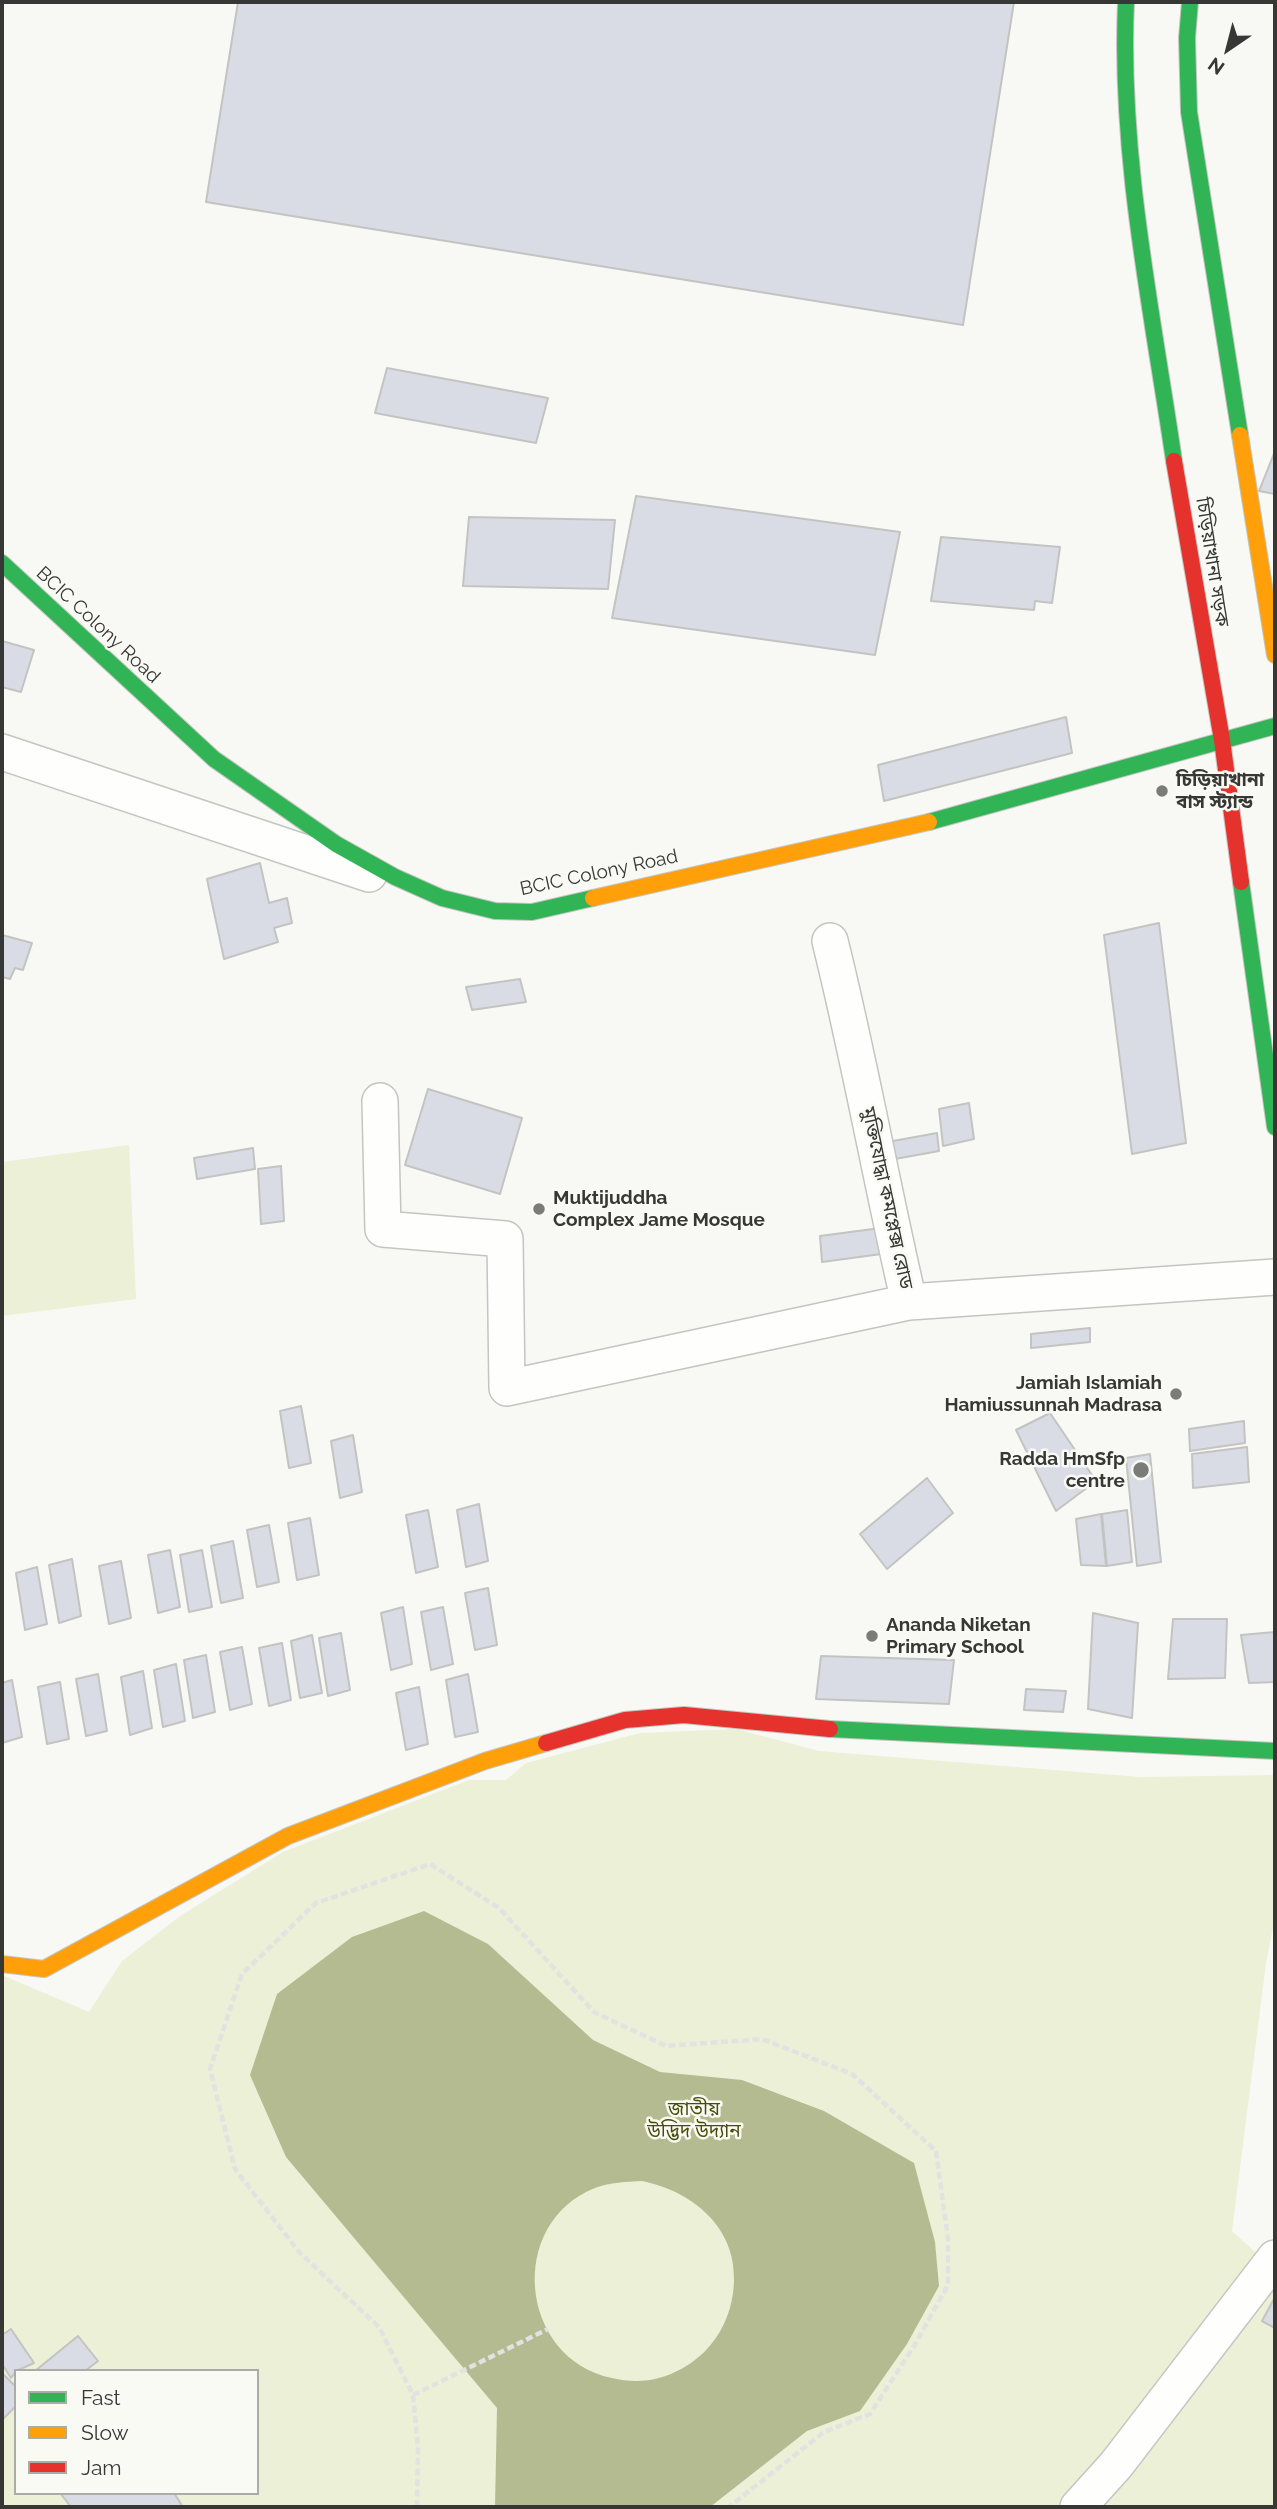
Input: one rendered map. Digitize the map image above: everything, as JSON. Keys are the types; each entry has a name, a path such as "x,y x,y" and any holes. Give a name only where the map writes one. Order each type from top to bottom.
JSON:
{"street":[{"name":"চিড়িয়াখানা সড়ক","path":"1126,2 1124,49 1133,186 1190,567 1222,740 1275,1127"},
{"path":"1190,2 1187,38 1189,112 1275,655"},
{"name":"BCIC Colony Road","path":"2,564 214,759 336,844 442,898 495,911 532,912 940,819 1275,726"},
{"path":"2,752 442,898"},
{"name":"মুক্তিযোদ্ধা কমপ্লেক্স রোড","path":"830,941 863,1077 881,1183 909,1302 1275,1277"},
{"path":"380,1101 383,1229 505,1239 507,1388 909,1302"},
{"path":"2,1964 44,1969 288,1836 485,1761 625,1720 684,1715 806,1728 1275,1751"},
{"path":"1078,2507 1116,2465 1275,2258"}],"path":[{"path":"417,2507 418,2447 413,2395 379,2327 299,2252 235,2169 210,2068 242,1974 316,1903 430,1864 499,1908 594,2012 666,2046 762,2039 852,2074 936,2151 948,2239 948,2285 914,2346 870,2414 824,2432 729,2507"},
{"path":"413,2395 548,2329"}],"green space":[{"path":"129,1145 136,1299 2,1316 2,1162"},
{"name":"জাতীয় উদ্ভিদ উদ্যান","path":"736,1729 819,1751 1140,1777 1275,1775 1275,1918 1266,1963 1232,2231 1275,2270 1275,2507 2,2507 2,1975 89,2012 122,1961 180,1916 283,1852 469,1780 506,1780 526,1763 640,1733"}],"shaded area":[{"path":"424,1911 488,1944 593,2040 660,2072 742,2080 824,2111 914,2163 935,2242 939,2286 907,2344 860,2411 807,2431 710,2507 495,2507 497,2408 286,2157 250,2075 277,1994 352,1937","holes":["642,2181 660,2186 693,2203 719,2228 733,2261 734,2281 730,2307 713,2342 683,2368 648,2380 612,2378 581,2366 558,2345 542,2319 535,2289 537,2258 547,2230 566,2205 595,2188 613,2183"]}],"building":[{"path":"238,2 1014,2 963,325 206,202"},
{"path":"387,368 548,398 536,443 375,413"},
{"path":"1275,451 1275,494 1259,491"},
{"path":"636,496 900,532 875,655 612,618"},
{"path":"469,517 615,520 608,589 463,586"},
{"path":"941,537 1060,547 1052,603 1035,601 1034,610 931,601"},
{"path":"2,641 34,650 21,692 2,687"},
{"path":"1066,717 1072,753 884,801 878,765"},
{"path":"260,863 269,903 287,898 292,923 274,928 278,942 224,959 207,879"},
{"path":"1159,923 1186,1143 1132,1154 1104,935"},
{"path":"2,935 32,943 23,970 15,968 10,979 2,977"},
{"path":"520,979 526,1002 472,1010 466,987"},
{"path":"428,1089 522,1118 500,1194 405,1165"},
{"path":"969,1103 974,1139 943,1146 939,1109"},
{"path":"937,1133 939,1151 884,1161 882,1143"},
{"path":"253,1148 255,1169 197,1179 194,1158"},
{"path":"281,1166 284,1221 261,1224 258,1169"},
{"path":"888,1227 889,1253 822,1262 820,1236"},
{"path":"1090,1328 1090,1342 1031,1348 1031,1334"},
{"path":"301,1406 311,1463 289,1468 280,1411"},
{"path":"1050,1413 1096,1481 1056,1511 1016,1430"},
{"path":"1244,1421 1245,1443 1190,1451 1189,1429"},
{"path":"353,1435 362,1492 340,1498 331,1441"},
{"path":"1247,1447 1249,1482 1193,1488 1192,1454"},
{"path":"1150,1454 1161,1562 1137,1566 1126,1458"},
{"path":"927,1478 953,1513 887,1569 860,1534"},
{"path":"479,1504 488,1561 466,1567 457,1510"},
{"path":"428,1510 438,1567 416,1573 406,1515"},
{"path":"1127,1510 1132,1562 1107,1566 1102,1514"},
{"path":"1101,1514 1106,1566 1081,1565 1076,1519"},
{"path":"310,1518 319,1575 297,1580 288,1523"},
{"path":"269,1525 279,1582 257,1587 247,1530"},
{"path":"233,1541 243,1598 221,1603 211,1546"},
{"path":"170,1550 180,1607 158,1613 148,1555"},
{"path":"202,1550 212,1607 189,1612 180,1555"},
{"path":"72,1559 81,1616 59,1623 49,1565"},
{"path":"121,1561 131,1618 109,1624 99,1566"},
{"path":"37,1567 47,1624 25,1630 16,1573"},
{"path":"488,1588 497,1645 475,1650 465,1593"},
{"path":"403,1607 412,1664 391,1670 381,1613"},
{"path":"443,1607 453,1664 431,1670 421,1612"},
{"path":"1093,1613 1138,1623 1132,1718 1088,1709"},
{"path":"1173,1619 1227,1619 1225,1678 1168,1679"},
{"path":"1275,1632 1275,1682 1249,1683 1241,1635"},
{"path":"341,1633 350,1690 328,1696 319,1638"},
{"path":"312,1635 322,1693 300,1698 291,1641"},
{"path":"282,1643 291,1700 269,1706 259,1648"},
{"path":"242,1647 252,1704 230,1710 220,1652"},
{"path":"206,1655 215,1712 193,1718 184,1660"},
{"path":"821,1656 954,1660 949,1704 816,1699"},
{"path":"176,1664 185,1721 163,1727 154,1670"},
{"path":"143,1671 152,1728 130,1735 121,1677"},
{"path":"98,1674 107,1731 86,1736 76,1679"},
{"path":"468,1674 478,1732 455,1737 446,1680"},
{"path":"12,1680 22,1737 2,1743 2,1683"},
{"path":"60,1682 69,1739 47,1744 38,1687"},
{"path":"419,1687 428,1744 406,1750 396,1693"},
{"path":"1026,1689 1066,1691 1063,1712 1024,1710"},
{"path":"1275,2297 1275,2328 1262,2321"},
{"path":"11,2329 34,2363 14,2369 11,2378 2,2364 2,2335"},
{"path":"78,2336 98,2361 88,2369 37,2369"},
{"path":"2,2373 14,2385 14,2408 2,2420"},
{"path":"62,2495 175,2495 183,2507 71,2507"}],"traffic: fast":[{"path":"1126,2 1125,60 1132,175 1174,461"},
{"path":"1190,2 1187,38 1189,112 1240,435"},
{"path":"2,563 214,759 336,844 395,877 442,898 495,911 532,912 593,898"},
{"path":"929,822 1275,726"},
{"path":"1241,882 1275,1127"},
{"path":"830,1729 1275,1751"}],"traffic: slow":[{"path":"1240,435 1275,655"},
{"path":"593,898 929,822"},
{"path":"2,1964 44,1969 288,1836 485,1761 546,1743"}],"traffic: jam":[{"path":"1174,461 1222,740 1241,882"},
{"path":"546,1743 625,1720 684,1715 830,1729"}],"place":[{"name":"চিড়িয়াখানা বাস স্ট্যান্ড","path":"1162,791"},
{"name":"Muktijuddha Complex Jame Mosque","path":"539,1209"},
{"name":"Jamiah Islamiah Hamiussunnah Madrasa","path":"1176,1394"},
{"name":"Radda HmSfp centre","path":"1141,1470"},
{"name":"Ananda Niketan Primary School","path":"872,1636"}]}
